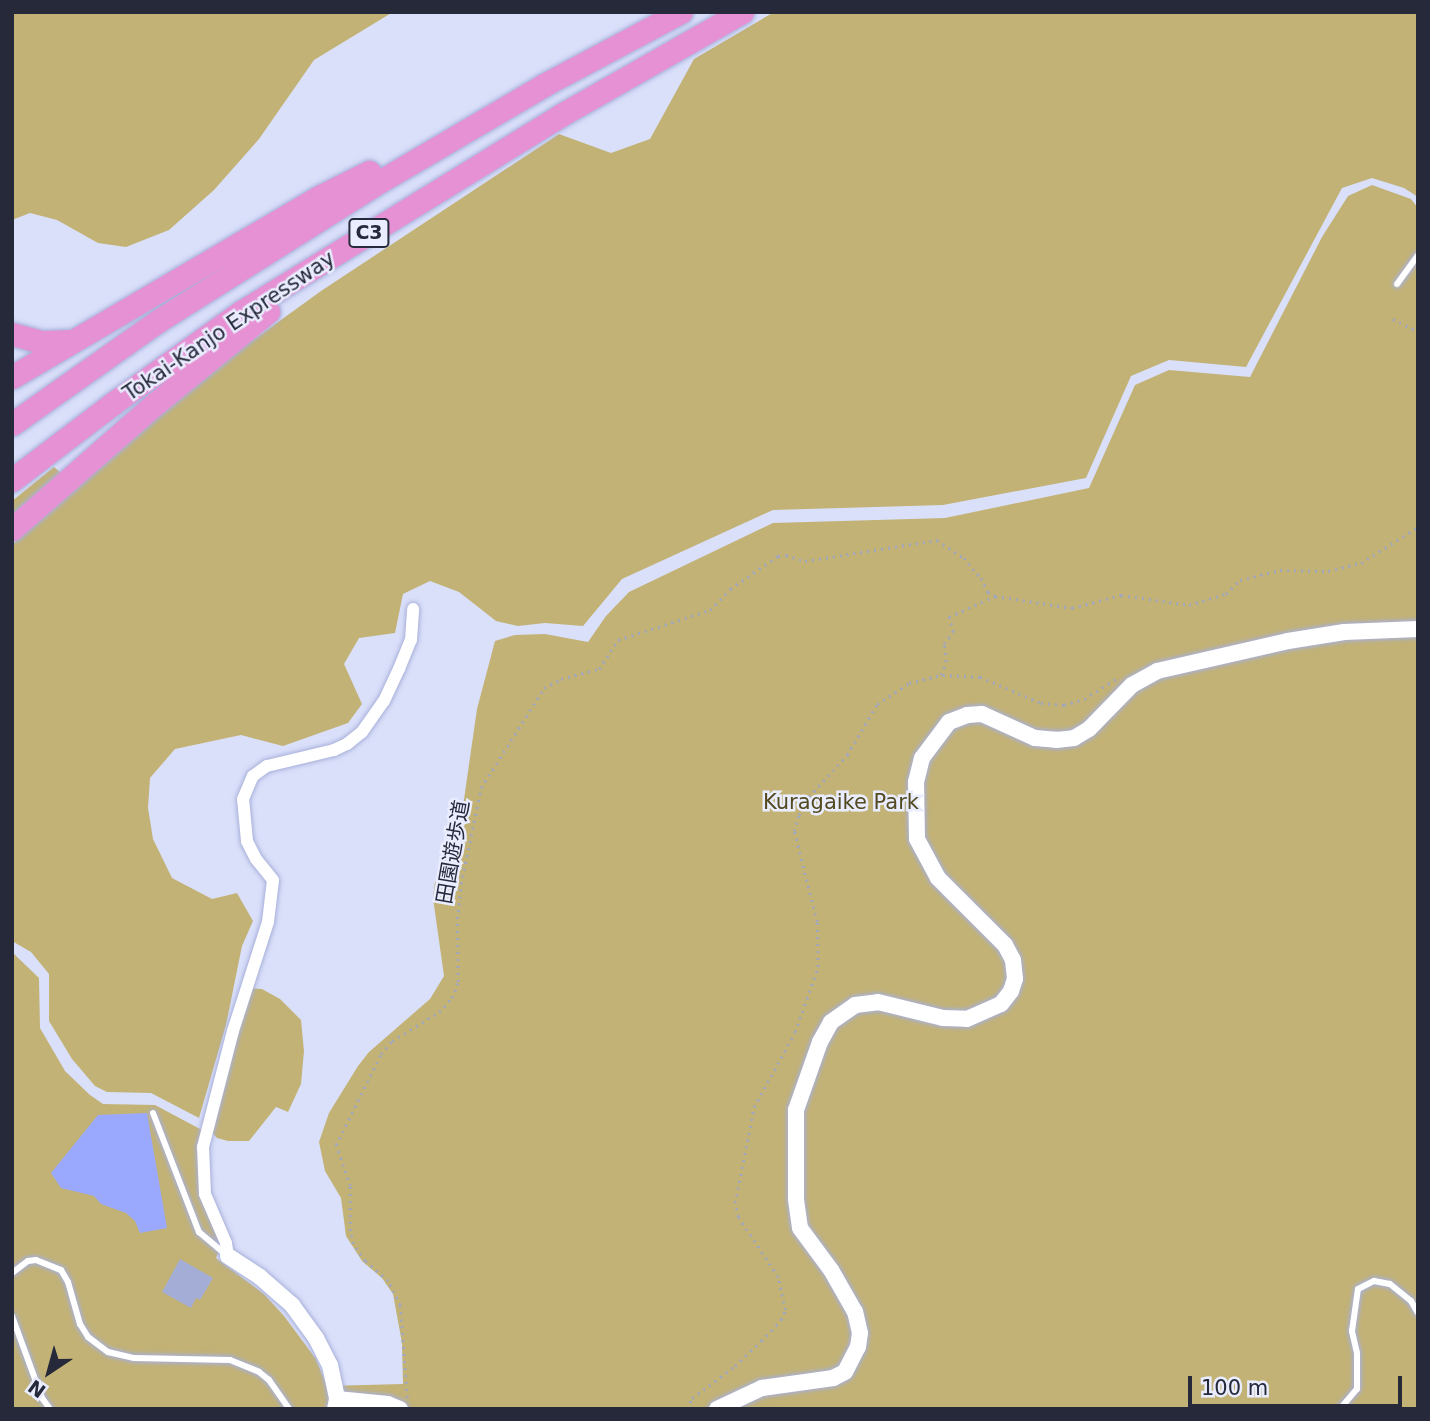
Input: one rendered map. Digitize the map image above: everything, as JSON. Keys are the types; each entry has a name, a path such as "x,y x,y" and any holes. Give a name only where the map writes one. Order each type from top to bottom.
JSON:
{"highway":[{"name":"Tokai-Kanjo Expressway","path":"12,424 158,321 372,186 544,85 681,12"},
{"name":"Tokai-Kanjo Expressway","path":"12,480 112,404 241,312 561,114 742,12"},
{"path":"12,377 321,196 544,85"},
{"path":"12,529 238,334 394,218"},
{"path":"12,334 42,342 71,341"}],"street":[{"path":"404,1407 388,1404 336,1404 330,1365 316,1338 292,1305 260,1277 228,1256 226,1243 205,1194 203,1147 233,1031 268,922 273,880 256,859 247,841 243,799 253,776 267,766 334,750 362,732 384,701 399,669 411,640 413,609"},
{"path":"717,1409 762,1388 833,1378 845,1372 858,1348 860,1333 855,1312 831,1270 800,1228 796,1198 796,1110 820,1042 831,1022 855,1005 878,1002 943,1018 967,1018 1000,1004 1011,991 1015,979 1013,960 1005,945 938,878 917,839 916,782 922,758 949,722 967,715 982,714 1035,738 1056,740 1074,737 1089,729 1136,682 1157,671 1288,640 1344,632 1418,628"}],"lane":[{"path":"1397,284 1418,254"},
{"path":"153,1113 199,1233 228,1256"},
{"path":"12,1273 28,1261 36,1260 47,1262 61,1270 68,1282 80,1324 88,1337 108,1352 134,1358 230,1360 259,1372 270,1380 289,1409"},
{"path":"1340,1409 1357,1389 1357,1353 1352,1331 1358,1289 1374,1281 1390,1284 1411,1301 1418,1313"},
{"path":"12,1316 42,1398 50,1409"}],"path":[{"path":"1393,319 1418,332"},
{"name":"田園遊歩道","path":"404,1407 406,1354 400,1305 388,1281 365,1261 353,1244 349,1231 350,1186 336,1144 381,1055 392,1041 439,1012 452,998 458,982 457,919 461,884 481,788 544,688 561,679 599,669 618,640 710,610 730,589 778,556 786,555 804,561 937,540 964,558 981,578 988,592 995,596"},
{"path":"941,675 980,677 1041,703 1064,705 1084,699 1118,677 1136,682"}],"green space":[{"path":"12,12 393,12 314,60 259,139 214,190 169,230 126,247 98,243 57,220 30,213 12,220"},
{"path":"774,12 1418,12 1418,197 1404,188 1372,178 1342,188 1246,367 1169,360 1131,376 1086,478 943,505 773,510 622,579 583,626 545,623 518,626 496,621 459,592 430,581 403,594 395,633 359,638 344,664 362,704 348,723 283,746 241,735 175,749 150,778 148,808 153,839 172,878 212,899 237,893 253,921 242,946 226,1025 199,1118 151,1093 107,1092 95,1086 72,1059 49,1021 49,974 31,952 12,941 12,545 53,505 187,388 321,291 559,134 611,153 650,139 694,59"},
{"name":"Kuragaike Park","path":"1372,185 1411,199 1418,208 1418,1409 12,1409 12,952 39,978 40,1028 65,1071 90,1095 103,1104 155,1105 202,1130 199,1167 221,1247 216,1258 264,1294 284,1316 316,1359 327,1386 403,1384 402,1343 393,1294 382,1278 362,1261 346,1236 341,1198 325,1171 319,1142 329,1113 358,1066 369,1052 430,999 444,976 433,898 435,882 460,827 477,709 495,641 515,635 545,634 588,642 606,616 629,592 773,523 945,518 1089,488 1135,385 1169,370 1250,377 1322,237 1348,196"},
{"path":"54,467 62,474 12,520 12,501"},
{"path":"249,988 262,989 280,999 301,1020 304,1051 301,1084 288,1112 276,1107 249,1141 228,1141 217,1138 210,1130"}],"water":[{"path":"147,1113 167,1228 140,1233 135,1221 126,1213 101,1204 94,1196 61,1188 51,1173 98,1115"}],"building":[{"path":"180,1259 213,1278 200,1300 196,1298 191,1308 162,1292"}]}
